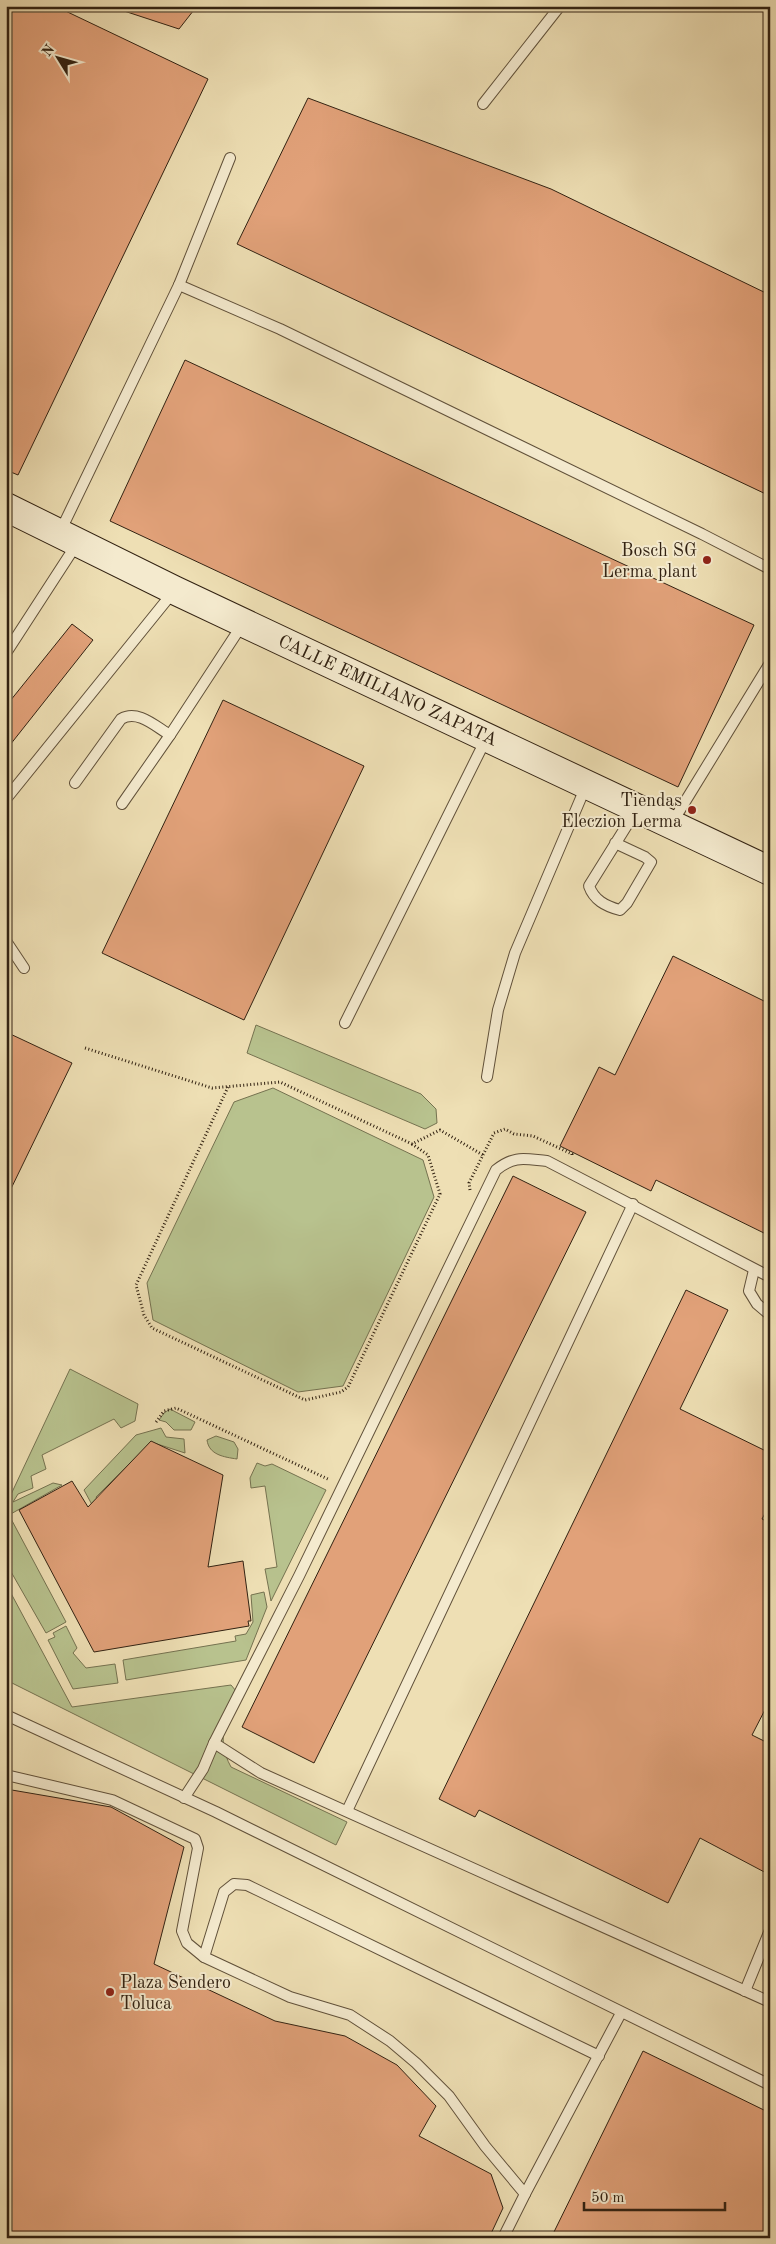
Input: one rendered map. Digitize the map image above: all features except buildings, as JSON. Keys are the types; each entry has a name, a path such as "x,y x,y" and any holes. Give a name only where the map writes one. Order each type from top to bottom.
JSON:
{"street":[{"name":"CALLE EMILIANO ZAPATA","path":"6,507 174,590 770,871"}],"lane":[{"path":"483,104 560,6"},
{"path":"6,653 69,537 179,285 230,158"},
{"path":"179,285 280,329 770,569"},
{"path":"6,798 174,590"},
{"path":"122,804 244,622"},
{"path":"672,824 770,663"},
{"path":"75,783 121,719 126,716 140,716 170,735"},
{"path":"345,1023 487,737"},
{"path":"487,1077 498,1010 515,953 587,785"},
{"path":"616,843 645,857 651,862 627,903 620,910 608,907 593,896 589,886 637,808"},
{"path":"6,941 24,968"},
{"path":"184,1798 203,1769 214,1743 299,1576 492,1174 509,1160 547,1161 633,1204 770,1277"},
{"path":"347,1811 633,1204"},
{"path":"754,1270 749,1291 757,1304 770,1315"},
{"path":"6,1716 184,1798 770,2085"},
{"path":"214,1743 261,1773 770,2002"},
{"path":"6,1775 112,1800 195,1839 198,1848 182,1931 187,1943 204,1957 290,1997 350,2015 390,2041 416,2063 449,2096 490,2152 525,2194"},
{"path":"204,1957 224,1892 234,1884 247,1885 599,2056"},
{"path":"745,1991 770,1930"},
{"path":"504,2238 525,2194 621,2013"}],"path":[{"path":"85,1048 212,1088 280,1082 412,1144 428,1154 440,1194 348,1387 341,1392 305,1400 152,1328 144,1315 136,1285 228,1087"},
{"path":"412,1144 440,1130 483,1155"},
{"path":"156,1422 164,1410 176,1408 338,1484"}],"green space":[{"path":"256,1025 421,1094 436,1109 437,1123 425,1129 247,1053"},
{"path":"273,1088 423,1160 434,1197 343,1386 298,1392 153,1320 147,1283 234,1102"},
{"path":"70,1369 138,1404 135,1421 121,1428 114,1419 42,1455 46,1469 31,1476 33,1488 18,1494 13,1502 53,1483 62,1485 9,1515 66,1622 46,1633 6,1563 6,1505"},
{"path":"170,1409 195,1422 191,1430 174,1430 166,1422 159,1420"},
{"path":"161,1428 166,1437 184,1439 185,1453 151,1442 96,1497 134,1562 128,1571 84,1490 136,1435"},
{"path":"216,1436 234,1442 238,1449 237,1459 222,1456 211,1449 207,1440"},
{"path":"257,1463 265,1466 272,1464 326,1490 271,1601 265,1569 277,1567 265,1486 251,1488 250,1478"},
{"path":"6,1584 72,1707 231,1685 236,1691 226,1720 223,1738 226,1757 231,1767 347,1822 336,1845 6,1680"},
{"path":"264,1592 267,1607 246,1660 126,1680 123,1660 236,1641 235,1636 246,1634 253,1622 251,1595"},
{"path":"66,1626 77,1648 73,1653 86,1668 115,1664 118,1683 73,1689 48,1640 55,1637 53,1633"}],"place":[{"name":"Bosch SG Lerma plant","path":"707,560"},
{"name":"Tiendas Eleczion Lerma","path":"692,810"},
{"name":"Plaza Sendero Toluca","path":"110,1992"}]}
